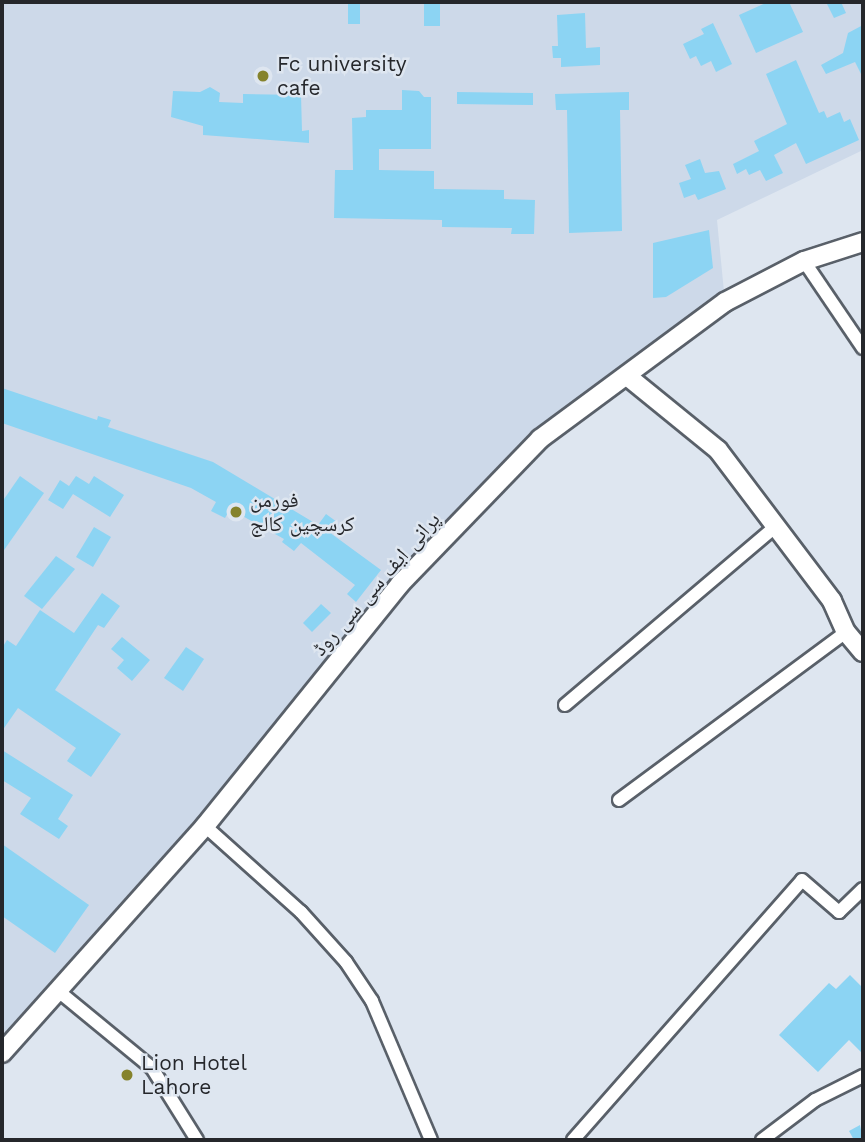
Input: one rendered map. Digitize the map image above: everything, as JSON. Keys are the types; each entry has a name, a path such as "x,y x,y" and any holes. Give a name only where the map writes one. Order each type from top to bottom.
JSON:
{"street":[{"name":"پرانی ایف سی سی روڈ","path":"2,1053 205,826 400,584 540,439 725,302 804,261 863,242"},
{"path":"804,261 863,348"},
{"path":"627,376 718,450 832,601 846,632 863,652"},
{"path":"565,705 776,526"},
{"path":"619,800 846,632"},
{"path":"205,826 301,912 346,962 372,1001 431,1140"},
{"path":"573,1140 802,880 839,912 863,889"},
{"path":"57,990 152,1068 197,1140"},
{"path":"762,1140 815,1100 863,1076"}],"shaded area":[{"name":"فورمن کرسچین کالج","path":"2,2 863,2 863,150 717,220 725,302 540,439 400,584 2,1057"}],"building":[{"path":"348,2 360,2 360,24 348,24"},
{"path":"424,2 440,2 440,26 424,26"},
{"path":"768,2 789,2 803,32 756,53 739,15"},
{"path":"826,2 841,2 846,13 834,18"},
{"path":"585,13 586,48 600,47 600,65 561,67 561,58 553,58 552,46 558,46 557,15"},
{"path":"713,23 732,64 716,72 711,61 701,66 696,56 690,59 683,44 704,34 701,29"},
{"path":"863,25 863,78 855,62 826,74 821,65 843,53 848,33"},
{"path":"796,60 819,113 824,111 827,118 840,112 844,122 850,119 859,140 806,164 796,143 774,155 783,173 766,181 760,170 749,175 746,169 737,174 733,164 759,151 754,141 787,124 766,74"},
{"path":"210,87 220,93 219,102 243,103 243,94 301,95 302,131 309,130 309,143 203,135 203,126 171,117 173,91 200,92"},
{"path":"402,90 419,91 424,97 431,97 431,149 379,149 379,170 434,171 434,189 504,190 504,199 535,200 534,234 511,234 512,228 442,227 442,220 334,218 335,170 353,170 352,118 366,117 366,110 402,110"},
{"path":"457,92 533,93 533,105 457,104"},
{"path":"629,92 629,110 620,110 622,231 569,233 567,110 556,110 555,94"},
{"path":"700,159 705,173 719,171 726,189 698,200 695,194 684,198 679,183 691,179 685,165"},
{"path":"709,230 713,268 666,297 653,298 653,243"},
{"path":"2,388 97,420 98,416 111,420 108,427 213,462 318,525 326,514 337,522 329,532 381,570 356,602 347,594 355,585 301,543 294,551 282,542 284,539 230,509 225,518 211,511 216,502 191,488 2,423"},
{"path":"20,476 44,493 2,553 2,502"},
{"path":"76,476 89,484 94,476 124,495 110,517 73,494 63,509 48,500 60,480 69,486"},
{"path":"94,527 111,537 93,567 76,557"},
{"path":"56,556 75,569 42,609 24,596"},
{"path":"102,593 120,606 104,628 98,625 55,690 121,734 91,777 67,761 76,748 18,708 2,731 2,648 7,640 16,646 40,610 74,633"},
{"path":"321,604 331,613 312,632 303,623"},
{"path":"122,637 150,660 132,681 117,668 124,660 111,649"},
{"path":"186,647 204,659 183,691 164,678"},
{"path":"2,750 73,795 58,819 68,826 59,839 20,814 31,798 2,780"},
{"path":"2,844 89,905 55,953 2,916"},
{"path":"850,975 863,988 863,1054 849,1040 818,1072 779,1035 829,983 836,989"},
{"path":"860,1125 863,1140 854,1140 849,1131"}],"place":[{"name":"Fc university cafe","path":"263,76"},
{"name":"فورمن کرسچین کالج","path":"236,512"},
{"name":"Lion Hotel Lahore","path":"127,1075"}]}
